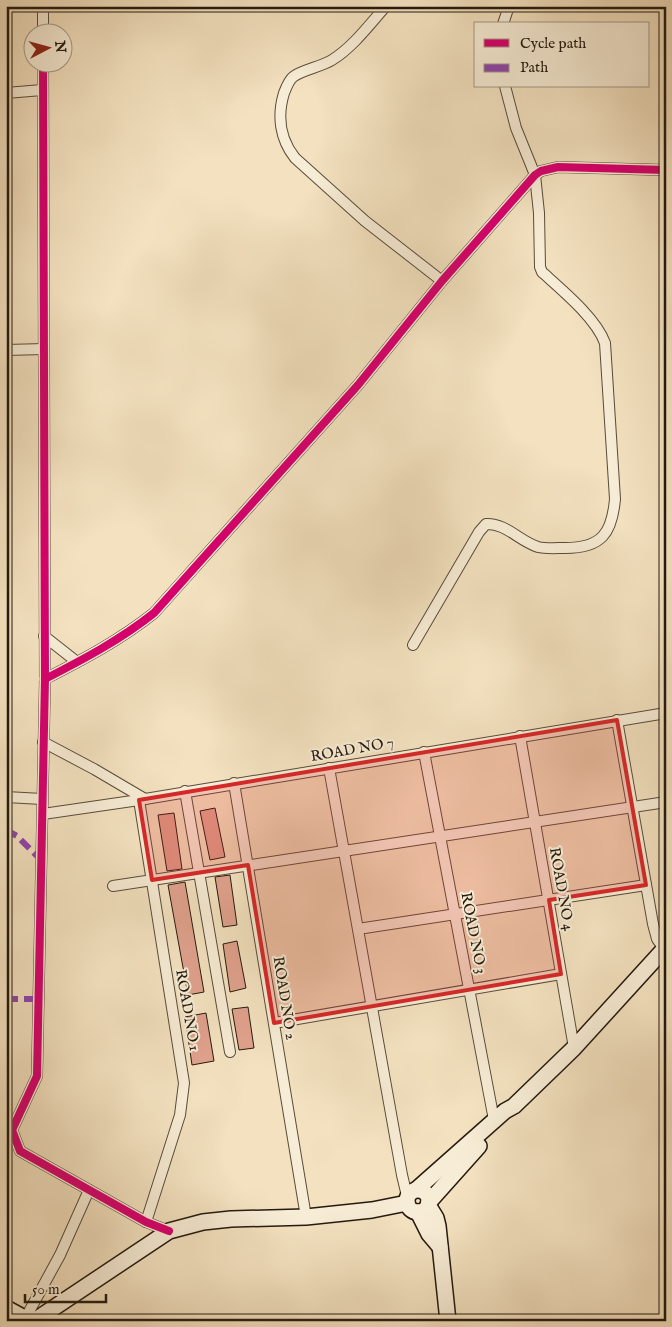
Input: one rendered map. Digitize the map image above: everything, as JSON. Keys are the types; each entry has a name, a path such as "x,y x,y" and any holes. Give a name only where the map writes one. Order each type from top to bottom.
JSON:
{"main road":[{"path":"418,1201 494,1120 514,1106 574,1048 665,948"},
{"path":"6,1308 30,1320 169,1232 193,1224 217,1220 306,1217 372,1210 418,1201 459,1168 509,1117 514,1106"},
{"path":"418,1201 429,1234 441,1248 448,1321"}],"street":[{"path":"43,6 43,22"},
{"path":"386,6 346,49 331,60 293,77 287,86 280,105 280,123 290,151 295,158 366,221 442,281"},
{"path":"504,22 509,6"},
{"path":"43,72 45,679 37,1076 12,1130 20,1150 146,1222 169,1232"},
{"path":"412,645 479,532 486,524 502,526 538,547 578,548 595,543 606,534 614,517 615,498 605,343 599,331 573,299 542,272 540,268 539,213 535,175 516,128 506,88"},
{"path":"6,93 42,90"},
{"path":"45,679 129,633 154,614 358,385 442,281 535,175 541,171 558,168 666,170"},
{"path":"6,350 44,349"},
{"path":"44,636 77,662"},
{"name":"ROAD NO 7","path":"43,814 666,713"},
{"path":"617,720 657,939 665,948"},
{"name":"ROAD NO 4","path":"520,736 574,1048"},
{"path":"43,742 94,769 142,799"},
{"name":"ROAD NO 3","path":"424,752 494,1120"},
{"path":"329,768 402,1175 418,1201"},
{"name":"ROAD NO 2","path":"234,784 306,1217"},
{"path":"185,791 230,1052"},
{"path":"6,797 42,799"},
{"name":"ROAD NO 1","path":"142,799 152,880 184,1083 180,1115 146,1222"},
{"path":"113,886 666,802"},
{"path":"358,929 646,885"},
{"path":"274,1023 561,974"},
{"path":"30,1320 90,1190"}],"highlighted area":[{"path":"617,720 646,885 549,900 561,974 274,1023 248,865 152,880 139,800"}],"building":[{"path":"215,808 225,857 210,860 200,811"},
{"path":"174,813 182,869 167,871 158,815"},
{"path":"230,875 237,925 223,927 215,877"},
{"path":"185,882 204,992 188,995 168,885"},
{"path":"237,941 246,988 230,992 223,944"},
{"path":"248,1007 254,1048 239,1050 232,1009"},
{"path":"206,1013 214,1061 192,1065 185,1017"}],"marked path":[{"path":"6,830 17,836 41,860"},
{"path":"6,999 38,999"}],"cycle path":[{"path":"43,72 45,679 37,1076 12,1130 20,1151 146,1222 169,1231"},
{"path":"45,679 115,640 154,613 358,385 442,281 535,175 541,171 558,167 666,170"}]}
